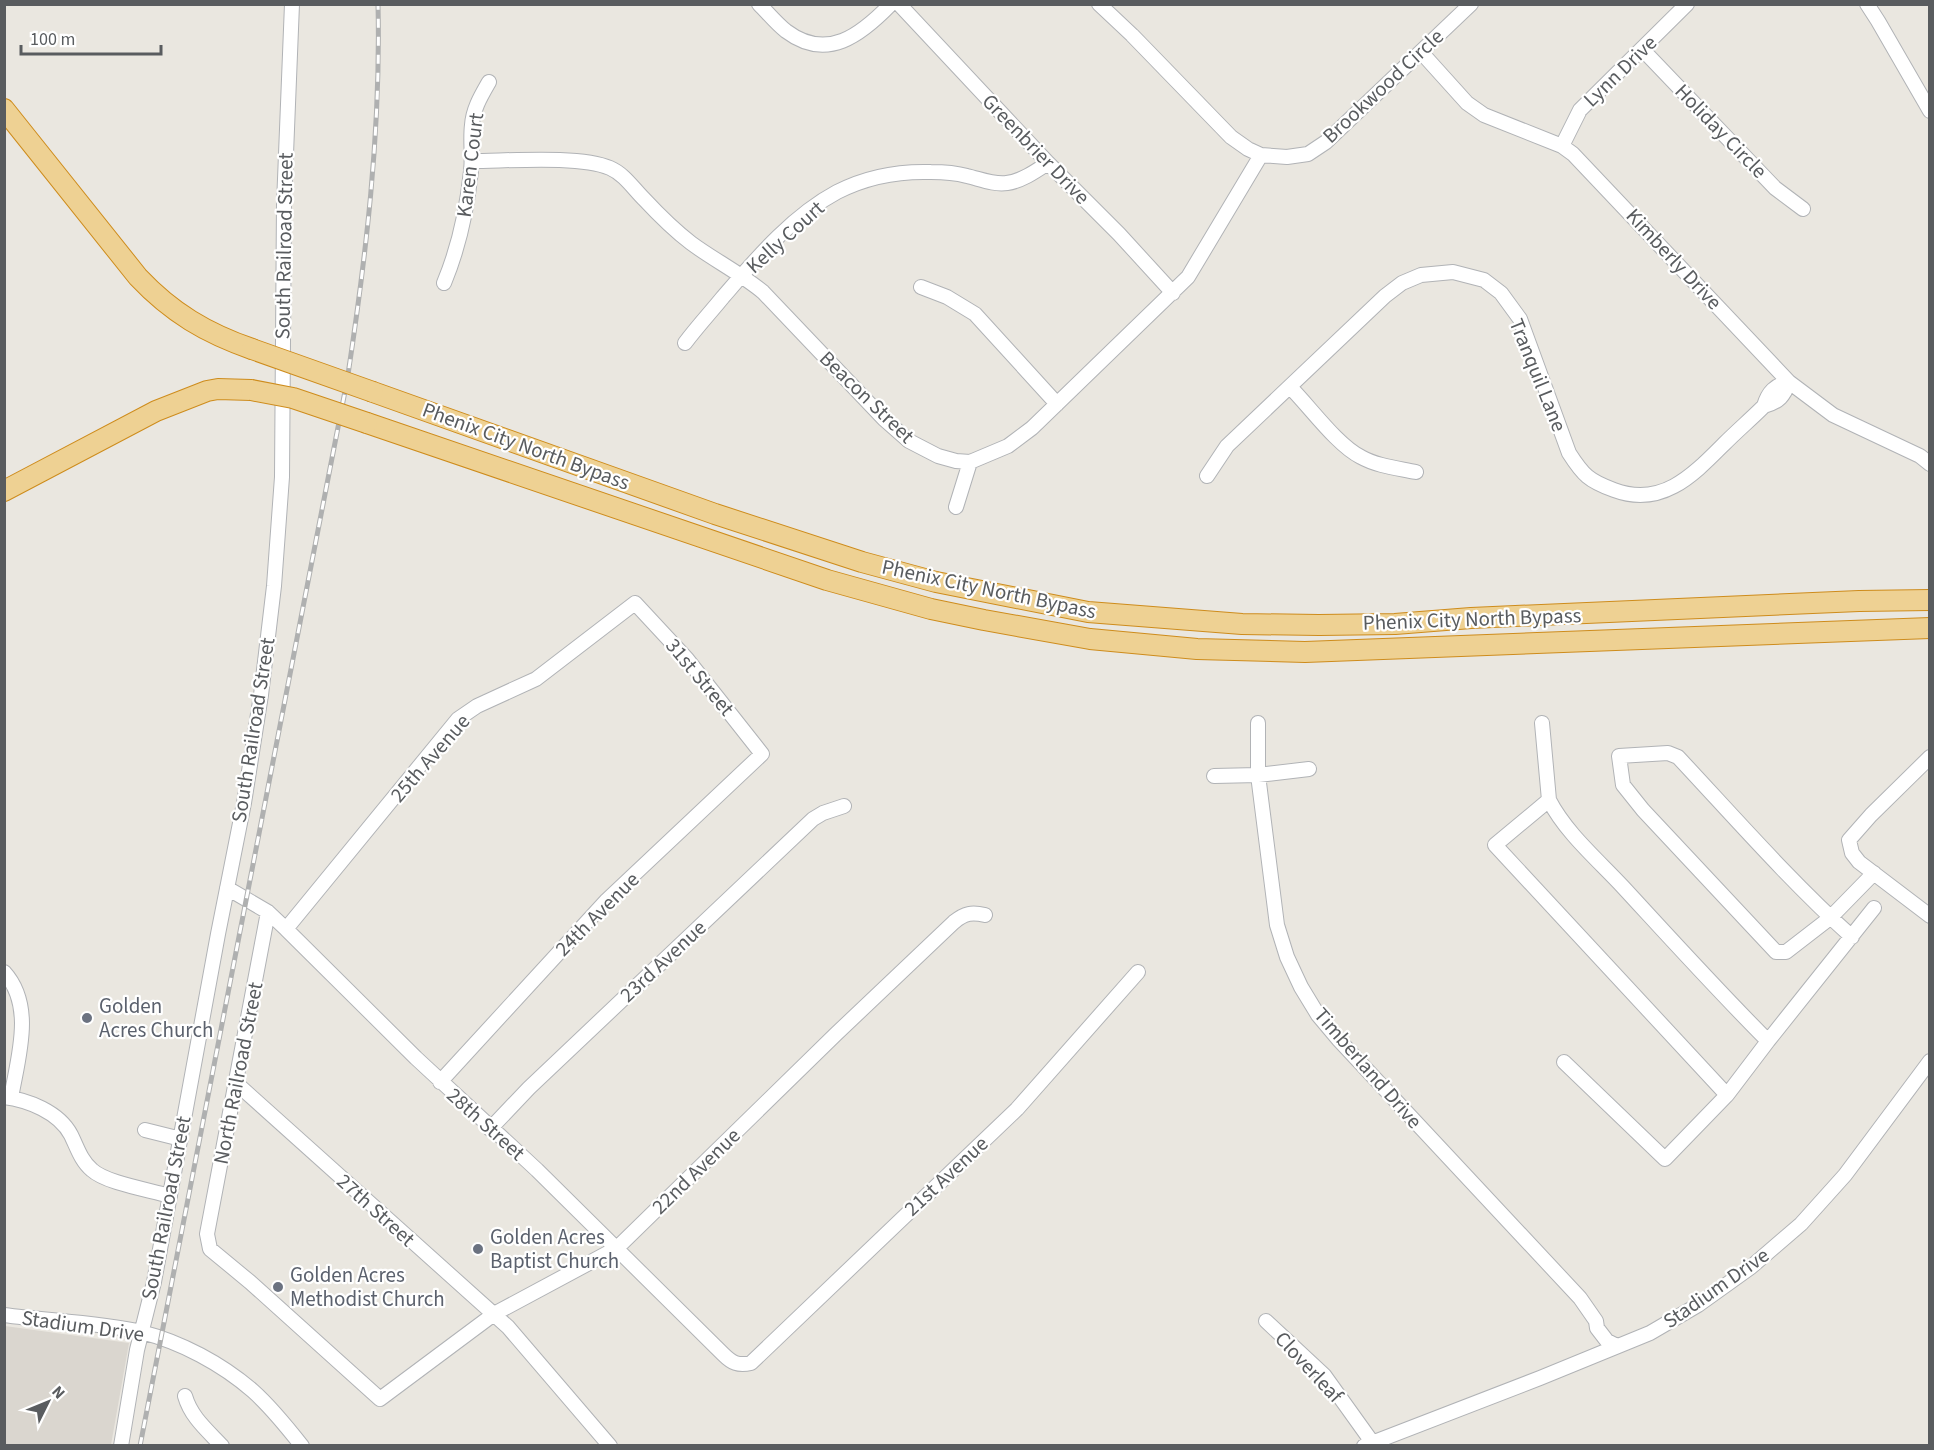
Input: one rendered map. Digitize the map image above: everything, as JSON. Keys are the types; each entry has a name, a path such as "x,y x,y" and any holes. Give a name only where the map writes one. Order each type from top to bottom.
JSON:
{"highway":[{"name":"Phenix City North Bypass","path":"4,108 91,219 156,295 189,321 252,350 704,510 862,562 936,582 1088,612 1242,624 1395,624 1471,618 1780,604 1929,600"},
{"name":"Phenix City North Bypass","path":"4,491 156,411 207,391 251,390 293,398 827,580 931,609 1090,639 1197,649 1305,652 1929,628"}],"street":[{"name":"South Railroad Street","path":"121,1446 128,1395 154,1282 244,803 261,695 279,531 283,422 284,204 292,4"},
{"path":"759,4 786,31 806,42 828,45 851,39 870,25 891,4"},
{"name":"Greenbrier Drive","path":"899,4 1173,293"},
{"name":"Brookwood Circle","path":"1102,6 1231,137 1261,155 1287,157 1308,154 1326,142 1471,4"},
{"name":"Lynn Drive","path":"1563,146 1580,110 1688,4"},
{"path":"1867,4 1929,111"},
{"name":"Holiday Circle","path":"1642,49 1776,188 1803,209"},
{"name":"Kimberly Drive","path":"1421,52 1467,103 1484,115 1563,146 1574,154 1789,382 1833,415 1920,456 1929,464"},
{"name":"Karen Court","path":"444,283 462,226 472,161 472,126 476,104 489,82"},
{"path":"956,507 970,462 1008,446 1032,428 1188,277 1261,155"},
{"name":"Beacon Street","path":"472,161 591,162 611,168 628,181 691,243 742,275 763,292 884,419 909,441 938,456 970,462"},
{"name":"Kelly Court","path":"685,343 705,316 784,231 837,192 868,179 900,173 933,171 965,175 986,182 1007,183 1028,176 1048,163"},
{"name":"Tranquil Lane","path":"1207,476 1227,446 1385,296 1401,283 1421,275 1452,272 1484,280 1501,293 1520,319 1569,453 1581,473 1599,485 1620,493 1644,495 1666,491 1686,480 1764,406 1775,403 1784,395 1789,382"},
{"path":"921,287 947,297 975,314 1057,404"},
{"path":"1290,387 1336,438 1360,457 1380,465 1416,472"},
{"name":"31st Street","path":"635,603 687,659 762,754"},
{"name":"25th Avenue","path":"286,929 458,719 477,706 536,679 635,603"},
{"name":"Timberland Drive","path":"1258,723 1258,775 1277,925 1300,987 1318,1015 1339,1040 1580,1298 1607,1341 1617,1346"},
{"path":"1542,723 1549,800 1554,810 1583,844 1768,1041"},
{"path":"1852,937 1830,918 1781,868 1678,757 1668,753 1619,756 1623,785 1643,810 1776,952 1786,952 1830,918 1874,873"},
{"name":"24th Avenue","path":"440,1082 607,900 762,754"},
{"path":"1929,757 1849,840 1852,853 1929,916"},
{"path":"1214,776 1258,775 1309,769"},
{"path":"1549,800 1495,845 1727,1095"},
{"name":"23rd Avenue","path":"490,1129 576,1043 813,819 822,813 844,806"},
{"name":"28th Street","path":"227,888 268,912 440,1082 537,1170 731,1362 741,1366"},
{"path":"1564,1062 1665,1160 1727,1095 1874,908"},
{"name":"North Railroad Street","path":"268,912 207,1234 210,1249 380,1399"},
{"name":"22nd Avenue","path":"380,1399 494,1314 617,1248 954,922 963,915 974,912 985,915"},
{"path":"4,972 18,990 23,1010 20,1042 8,1097 56,1117 70,1133 78,1153 92,1171 112,1181 170,1196"},
{"name":"21st Avenue","path":"741,1366 750,1363 1017,1109 1138,972"},
{"name":"Stadium Drive","path":"1368,1444 1489,1399 1650,1333 1698,1305 1751,1267 1801,1224 1845,1174 1929,1063"},
{"name":"27th Street","path":"236,1083 494,1314 610,1446"},
{"path":"145,1130 181,1139"},
{"name":"Stadium Drive","path":"4,1315 118,1328 141,1332 180,1345 237,1378 254,1392 302,1446"},
{"name":"Cloverleaf","path":"1266,1321 1324,1375 1368,1444"},
{"path":"185,1396 188,1408 222,1446"}],"shaded area":[{"path":"5,1326 129,1343 111,1445 5,1445"}],"railway":[{"path":"140,1446 347,381 360,288 375,146 378,4"}],"place":[{"name":"Golden Acres Church","path":"87,1018"},
{"name":"Golden Acres Baptist Church","path":"478,1249"},
{"name":"Golden Acres Methodist Church","path":"278,1287"}]}
